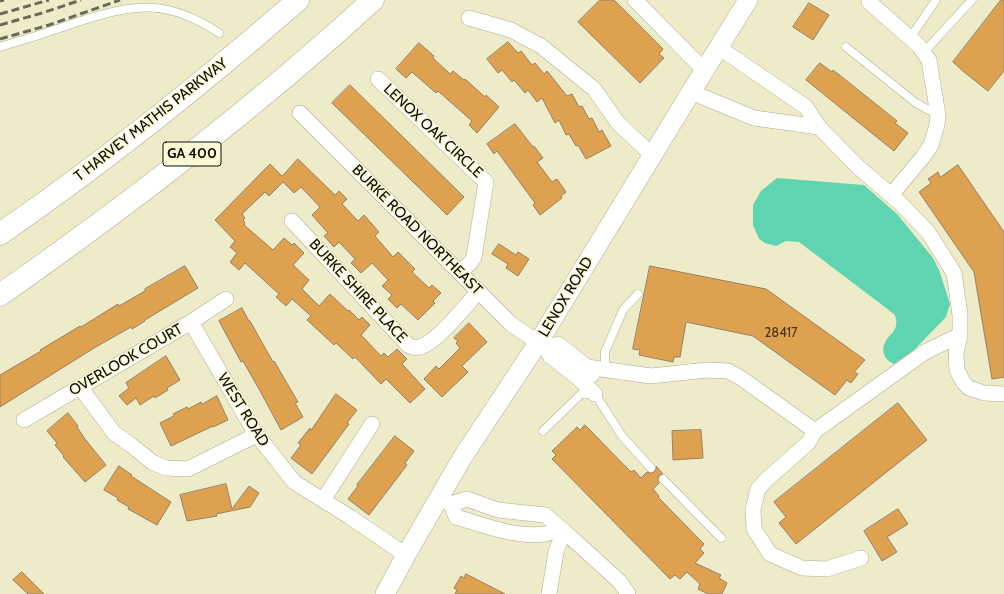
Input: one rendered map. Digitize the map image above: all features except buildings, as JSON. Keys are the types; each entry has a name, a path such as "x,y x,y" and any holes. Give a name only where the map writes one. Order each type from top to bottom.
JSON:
{"highway":[{"name":"T HARVEY MATHIS PARKWAY","path":"0,234 94,167 153,121 298,0"},
{"name":"GA 400","path":"0,295 124,207 185,160 302,63 373,0"}],"street":[{"path":"636,0 704,70"},
{"name":"LENOX ROAD","path":"386,594 406,556 445,501 462,458 542,346 652,155 748,0"},
{"path":"869,0 869,2 910,38 924,52 929,60 938,115 937,125 930,145 923,157 890,195"},
{"path":"469,18 511,30 541,46 594,89 618,123 652,155"},
{"path":"718,47 806,107 819,127 857,166 890,195 928,232 954,273 960,315 960,335 956,353 957,370 963,382 969,388 984,393 1004,394"},
{"name":"LENOX OAK CIRCLE","path":"378,79 486,182 474,257 460,272"},
{"path":"691,92 754,118 760,115 774,116 782,121 819,127"},
{"path":"782,121 795,99"},
{"name":"BURKE ROAD NORTHEAST","path":"300,113 511,324 542,346 550,356 577,365 595,394"},
{"name":"BURKE SHIRE PLACE","path":"292,221 412,348 420,347 436,338 479,292"},
{"name":"OVERLOOK COURT","path":"24,420 191,322 226,299"},
{"name":"WEST ROAD","path":"191,322 256,435 294,482 406,556"},
{"path":"861,558 827,568 802,568 770,554 754,529 753,510 758,489 766,480 808,443 815,431 925,352 960,335"},
{"path":"577,365 651,376 707,370 728,371 741,378 815,431"},
{"path":"80,387 114,433 152,462 166,468 188,469 256,435"},
{"path":"323,500 372,424"},
{"path":"562,530 539,534 519,533 493,528 456,517 445,501 467,499 498,510 545,516 562,530 620,582 628,594"},
{"path":"493,528 498,510"},
{"path":"549,594 556,552 562,530"}],"lane":[{"path":"910,38 936,0"},
{"path":"924,52 972,0"},
{"path":"0,47 38,36 125,5 143,2 167,3 188,10 206,21 219,33"},
{"path":"846,47 916,103 938,115"},
{"path":"605,369 605,352 623,310 638,294"},
{"path":"544,431 581,394 595,394 622,436 651,468"},
{"path":"663,479 721,538"}],"shaded area":[{"path":"777,178 864,185 897,214 933,258 939,270 950,304 946,317 914,350 894,364 890,362 885,357 883,350 887,339 894,331 896,326 894,314 799,242 786,241 776,246 765,243 759,239 753,225 753,205 761,191"}],"railway":[{"path":"0,1 4,0"},
{"path":"0,14 49,0"},
{"path":"0,25 81,0"},
{"path":"0,39 49,25 120,0"}]}
